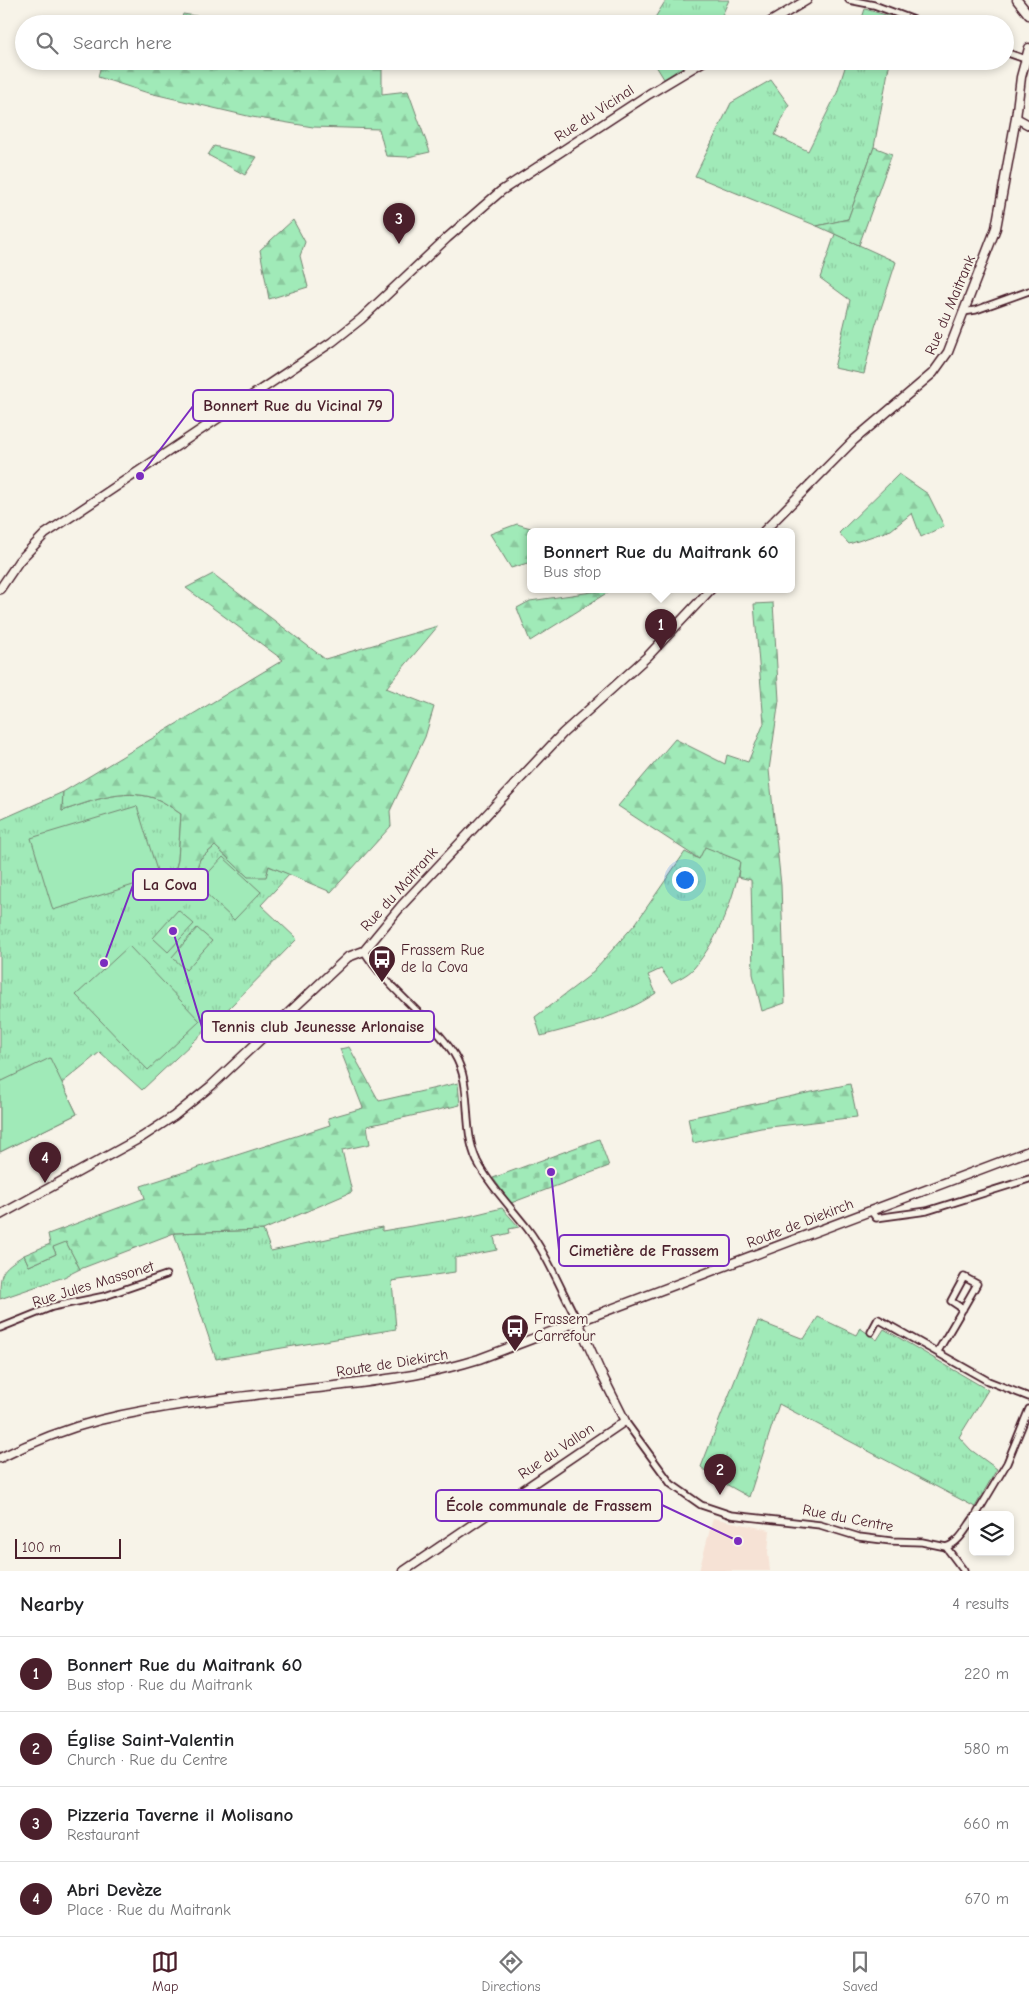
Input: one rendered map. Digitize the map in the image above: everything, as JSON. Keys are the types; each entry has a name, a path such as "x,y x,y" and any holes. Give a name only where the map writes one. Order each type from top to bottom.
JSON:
{"street":[{"path":"782,15 807,0"},
{"path":"849,0 874,5 901,15"},
{"path":"1021,1 1029,14"},
{"name":"Rue du Maitrank","path":"767,528 854,440 933,373 948,352 996,228 1016,118 1021,77 1029,48"},
{"path":"1014,55 1025,59"},
{"name":"Rue du Vicinal","path":"0,589 19,561 45,534 332,342 361,319 447,238 502,191 649,94 689,70"},
{"path":"1016,118 1029,125"},
{"path":"963,312 976,310 1029,291"},
{"name":"Rue du Maitrank","path":"0,1215 142,1137 174,1116 211,1086 348,957 364,951 402,905 563,733 648,656 707,593"},
{"path":"364,951 389,983 439,1035 459,1063 464,1083 468,1133 472,1149 478,1162 503,1200 528,1229 578,1322"},
{"name":"Route de Diekirch","path":"0,1458 56,1433 100,1420 195,1404 399,1379 443,1370 479,1359 1029,1151"},
{"path":"871,1211 876,1218 927,1211 1029,1179"},
{"name":"Rue Jules Massonet","path":"0,1328 52,1308 105,1296 166,1275"},
{"path":"938,1352 963,1309 977,1284 964,1277 951,1301 963,1309"},
{"path":"871,1332 878,1319 988,1380 1029,1397"},
{"name":"Rue du Centre","path":"578,1322 625,1421 671,1484 701,1505 731,1515 820,1525 860,1537 922,1542 946,1547"},
{"path":"978,1511 1007,1463 1029,1409"},
{"name":"Rue du Vallon","path":"404,1571 625,1421"},
{"path":"964,1571 946,1547 959,1539 969,1525"}],"shaded area":[{"path":"713,1518 770,1530 768,1552 770,1571 699,1571"}],"green space":[{"path":"666,0 729,0 722,15 657,15"},
{"path":"865,9 886,15 863,15"},
{"path":"100,70 382,70 382,94 408,91 430,152 408,157 386,156 379,129 313,127 252,117 145,92 98,77"},
{"path":"658,70 678,70 664,79"},
{"path":"844,70 888,70 874,147 848,219 817,226 695,176 731,103 771,80 789,105 775,135 808,151 837,93"},
{"path":"214,146 257,157 245,175 208,155"},
{"path":"874,147 892,154 859,245 817,226 848,219"},
{"path":"293,220 305,242 300,256 308,287 269,299 260,250"},
{"path":"835,234 896,262 875,327 864,374 834,368 850,300 820,278"},
{"path":"899,474 928,494 944,526 921,537 912,513 891,530 849,544 839,533"},
{"path":"517,524 531,528 527,528 527,563 511,568 490,534"},
{"path":"213,574 325,659 438,626 386,688 434,707 425,737 390,811 391,826 331,892 269,866 266,877 248,877 215,846 200,859 191,884 174,875 178,860 181,814 154,798 142,795 119,795 62,811 63,792 283,660 186,588"},
{"path":"585,593 607,593 530,641 517,608 530,601"},
{"path":"773,603 779,700 769,770 781,885 785,1003 762,1011 753,974 751,880 738,877 740,861 705,847 699,859 618,806 675,739 725,764 727,755 748,762 764,723 754,604"},
{"path":"63,792 62,811 108,797 130,794 158,799 181,814 178,860 174,874 192,884 200,859 215,846 248,877 268,866 290,874 261,905 297,939 226,1011 142,1090 100,1052 62,1083 77,1114 0,1152 0,820"},
{"path":"137,806 159,877 53,910 31,838"},
{"path":"705,846 740,861 730,903 718,932 694,968 671,983 661,969 648,975 656,993 643,1001 615,1014 586,1024 541,1036 535,1017 589,976 636,923 685,852 699,859"},
{"path":"223,857 261,892 234,920 197,885"},
{"path":"178,910 194,924 168,952 153,938"},
{"path":"197,928 212,941 186,970 172,957"},
{"path":"129,946 200,1021 148,1070 76,995"},
{"path":"349,1047 379,1101 458,1083 460,1105 367,1126 370,1144 342,1150 352,1192 263,1230 174,1233 80,1269 66,1242 53,1247 56,1254 29,1266 24,1255 50,1244 48,1234 145,1198 141,1186 330,1125 328,1118 363,1108 340,1049"},
{"path":"50,1058 77,1114 0,1152 0,1082"},
{"path":"850,1084 857,1117 761,1128 693,1143 688,1118"},
{"path":"599,1139 609,1166 511,1203 493,1178"},
{"path":"502,1208 519,1227 509,1229 510,1233 494,1237 497,1250 455,1258 455,1272 392,1281 396,1329 216,1359 174,1233 263,1230 271,1251 382,1227 382,1231 465,1217"},
{"path":"66,1241 80,1269 64,1277 0,1299 1,1277 10,1264 24,1255 29,1266 56,1254 53,1247"},
{"path":"818,1317 856,1335 860,1328 877,1340 884,1329 988,1390 959,1437 971,1450 997,1469 975,1507 779,1404 749,1497 715,1478 701,1467 758,1321 804,1339"}],"place":[{"name":"Pizzeria Taverne il Molisano","path":"399,244"},
{"name":"Bonnert Rue du Vicinal 79","path":"140,476"},
{"name":"Bonnert Rue du Maitrank 60","path":"661,650"},
{"name":"Tennis club Jeunesse Arlonaise","path":"173,931"},
{"name":"La Cova","path":"104,963"},
{"name":"Frassem Rue de la Cova","path":"382,983"},
{"name":"Cimetière de Frassem","path":"551,1172"},
{"name":"Abri Devèze","path":"45,1183"},
{"name":"Frassem Carrefour","path":"515,1352"},
{"name":"Église Saint-Valentin","path":"720,1495"},
{"name":"École communale de Frassem","path":"738,1541"}]}
